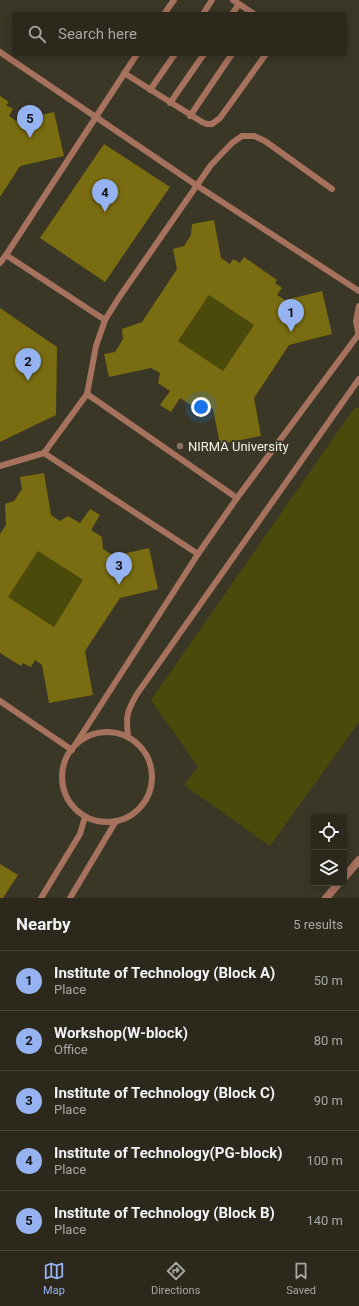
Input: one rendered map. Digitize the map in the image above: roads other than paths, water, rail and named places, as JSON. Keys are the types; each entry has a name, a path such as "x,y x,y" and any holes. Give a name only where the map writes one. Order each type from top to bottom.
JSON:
{"street":[{"path":"347,874 359,860"},
{"path":"326,898 336,886"}],"lane":[{"path":"165,12 174,0"},
{"path":"203,12 212,0"},
{"path":"233,0 251,12"},
{"path":"233,12 239,4"},
{"path":"0,52 196,185 359,291"},
{"path":"0,263 136,56"},
{"path":"150,90 174,56"},
{"path":"170,103 203,56"},
{"path":"190,116 231,56"},
{"path":"124,73 190,116 207,124 212,124 217,122 265,56"},
{"path":"0,466 44,453 87,394 96,346 105,320 196,185 211,165 232,143 242,136 254,136 332,188"},
{"path":"6,255 105,320"},
{"path":"74,747 87,737 100,732 114,733 128,737 140,747 148,760 152,775 149,791 142,805 130,815 116,821 100,822 86,817 74,808 66,797 62,784 62,769 67,756 198,554 237,498 359,336 356,321 359,306"},
{"path":"128,737 126,719 137,694 359,379"},
{"path":"87,394 237,498"},
{"path":"44,453 198,554"},
{"path":"0,700 74,747"},
{"path":"41,898 80,834 86,817"},
{"path":"70,898 116,821"}],"place":[{"name":"Institute of Technology (Block B)","path":"30,138"},
{"name":"Institute of Technology(PG-block)","path":"105,212"},
{"name":"Institute of Technology (Block A)","path":"291,332"},
{"name":"Workshop(W-block)","path":"28,381"},
{"name":"NIRMA University","path":"180,446"},
{"name":"Institute of Technology (Block C)","path":"119,585"}]}
